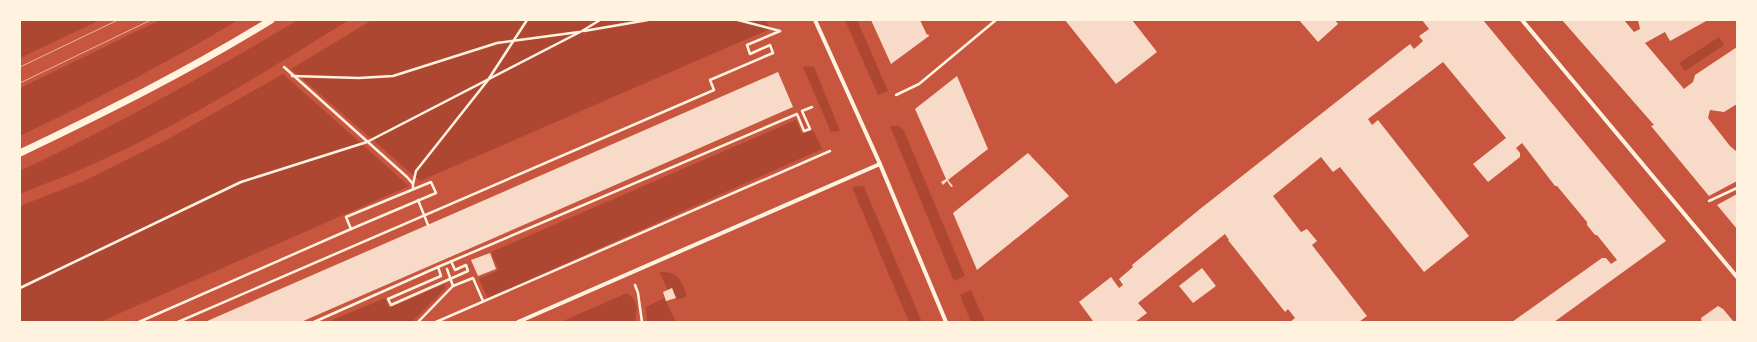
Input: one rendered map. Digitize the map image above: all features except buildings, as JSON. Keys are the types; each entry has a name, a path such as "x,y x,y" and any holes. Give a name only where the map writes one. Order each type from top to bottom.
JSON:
{"street":[{"path":"20,153 107,112 178,74 271,20"},
{"path":"815,20 880,164 946,322"},
{"path":"1522,20 1737,278"},
{"path":"518,322 880,164"}],"path":[{"path":"413,189 416,171 488,80 527,20"},
{"path":"20,288 241,182 367,142 582,31 600,20"},
{"path":"292,76 359,78 393,76 497,43 648,20"},
{"path":"178,322 714,90 710,80 773,53 770,46 750,54 747,46 780,31 738,20"},
{"path":"896,95 919,84 996,20"},
{"path":"284,67 292,76 408,177 413,184"},
{"path":"314,322 438,267 797,114 804,131 810,129 802,111 812,107"},
{"path":"436,322 830,151"},
{"path":"139,322 351,228 436,193 431,182 346,217 351,228"},
{"path":"1709,201 1737,188"},
{"path":"418,200 428,225"},
{"path":"438,267 442,276 388,299 391,305 468,271 466,265 455,270 452,261"},
{"path":"447,269 452,278 453,286"},
{"path":"630,272 638,293 642,322"},
{"path":"418,322 453,286 473,278 483,301"}],"shaded area":[{"path":"20,20 100,20 20,58"},
{"path":"160,20 238,20 130,81 20,136 20,88"},
{"path":"298,20 349,20 218,99 151,136 82,169 20,194 20,171 56,154 161,99"},
{"path":"372,20 766,20 770,29 420,181 291,69"},
{"path":"845,20 857,20 888,91 878,95"},
{"path":"1719,37 1724,45 1685,71 1679,63"},
{"path":"803,67 814,67 840,131 831,132"},
{"path":"283,74 409,186 100,322 20,322 20,206 84,181 170,138"},
{"path":"796,120 802,134 813,130 822,149 488,298 479,279 499,270 491,252"},
{"path":"890,126 899,126 904,131 965,276 954,281"},
{"path":"852,187 864,187 922,322 909,322"},
{"path":"659,272 671,273 678,277 687,296 677,300 672,288 668,290"},
{"path":"444,284 446,288 412,322 328,322 385,298 389,308"},
{"path":"971,290 985,322 971,322 960,295"},
{"path":"627,293 634,300 637,306 635,322 561,322"},
{"path":"664,298 676,322 647,322 646,307"}],"tram line":[{"path":"20,67 118,20"},
{"path":"20,83 151,20"}]}
